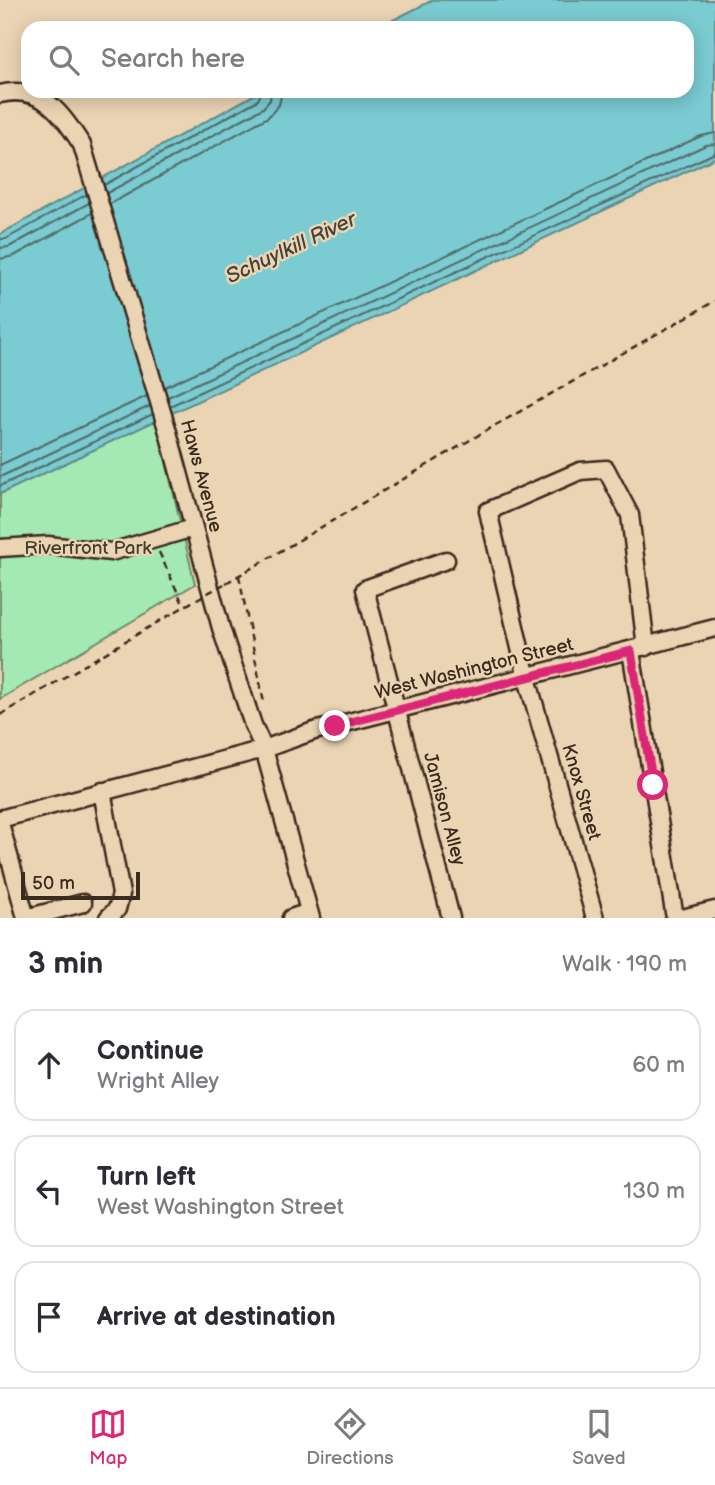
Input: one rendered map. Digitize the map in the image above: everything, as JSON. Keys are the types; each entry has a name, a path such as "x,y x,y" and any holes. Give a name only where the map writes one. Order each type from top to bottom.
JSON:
{"street":[{"name":"Haws Avenue","path":"0,94 21,93"},
{"name":"Haws Avenue","path":"39,98 49,103 65,118 82,145 229,652 253,725 264,749 310,915"},
{"name":"Knox Street","path":"595,918 527,678 488,511 580,471 606,469 630,515 639,649"},
{"path":"0,548 48,545 111,552 193,528"},
{"name":"Jamison Alley","path":"446,560 365,589 451,918"},
{"name":"West Washington Street","path":"0,821 264,749 314,731 715,628"},
{"path":"639,649 676,918"},
{"path":"102,792 121,894 117,909 108,918"},
{"path":"0,821 26,918 83,903"},
{"path":"682,918 715,910"},
{"path":"291,918 310,915"}],"path":[{"path":"0,715 715,300"},
{"path":"161,557 184,606"},
{"path":"239,576 266,715"}],"green space":[{"name":"Riverfront Park","path":"156,420 195,584 0,699 0,494"}],"water":[{"name":"Schuylkill River","path":"433,0 715,0 715,158 0,494 0,234 248,98 694,98 694,21 391,21"}],"route":[{"path":"335,726 631,651 653,785"}]}
